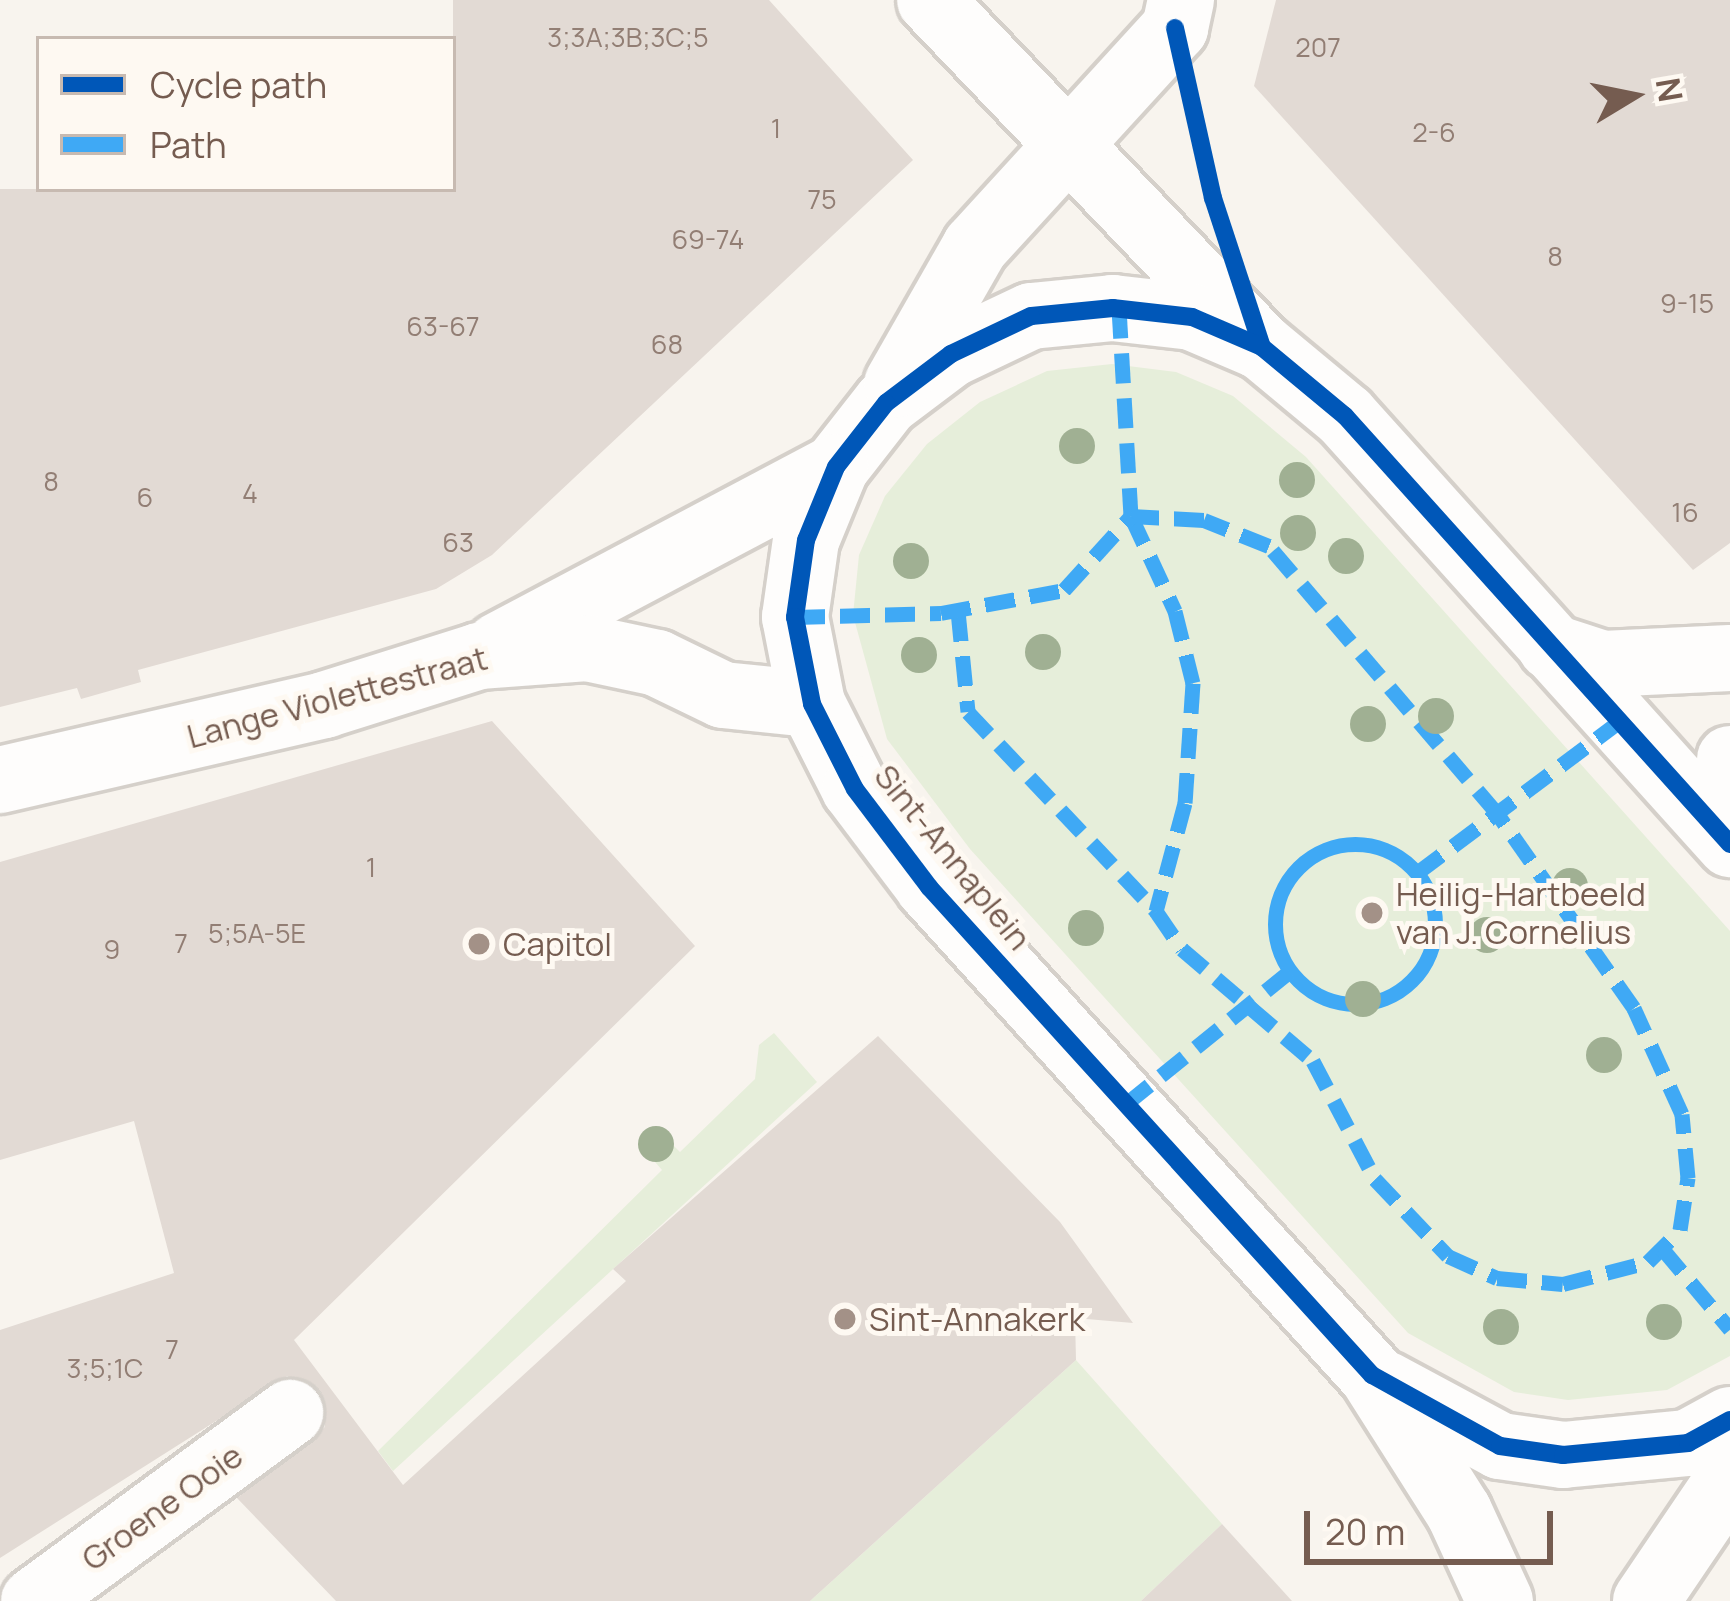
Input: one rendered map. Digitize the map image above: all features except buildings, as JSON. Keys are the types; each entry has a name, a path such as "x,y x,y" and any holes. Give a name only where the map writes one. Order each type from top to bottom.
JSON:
{"street":[{"name":"Sint-Annaplein","path":"930,0 1262,347 1345,416 1730,844"},
{"path":"886,403 975,247 1175,28 1181,0"},
{"name":"Sint-Annaplein","path":"1262,347 1192,317 1113,308 1031,316 950,354 886,403 836,466 806,540 795,617 812,704 855,789 929,886 1372,1376 1459,1512 1500,1601"},
{"name":"Sint-Annaplein","path":"479,656 836,466"},
{"path":"1551,647 1603,664 1730,658"},
{"name":"Lange Violettestraat","path":"0,779 325,705 479,656 586,648 657,663 723,695 812,704"},
{"path":"1730,759 1730,821"},
{"name":"Sint-Annaplein","path":"1372,1376 1500,1446 1563,1455 1688,1443 1730,1420"},
{"name":"Groene Ooie","path":"34,1601 290,1412"},
{"path":"1646,1601 1730,1477"}],"green space":[{"path":"1112,364 1176,372 1233,396 1306,457 1730,931 1730,1356 1667,1390 1568,1400 1514,1392 1408,1333 970,849 887,739 853,615 859,555 885,496 927,444 980,402 1047,371"},
{"path":"774,1033 817,1082 393,1471 378,1451 662,1170 649,1155 666,1138 680,1152 755,1079 759,1045"},
{"path":"1076,1360 1222,1524 1141,1601 810,1601"}],"marked path":[{"path":"1119,308 1131,516 1175,611 1193,683 1185,803 1156,911 1182,949 1313,1061 1375,1179 1448,1256 1497,1278 1563,1284 1648,1262 1680,1230 1688,1178 1682,1114 1634,1008 1497,813 1269,546 1204,520 1131,516"},
{"path":"795,617 941,613 1064,590 1131,516"},
{"path":"958,611 968,712 1156,911"},
{"path":"1417,873 1619,722"},
{"path":"1355,844 1386,850 1412,867 1429,893 1435,924 1429,955 1412,981 1386,998 1355,1004 1324,998 1298,981 1281,955 1275,924 1281,893 1298,867 1324,850 1355,844"},
{"path":"1126,1104 1289,972"},
{"path":"1662,1248 1730,1329"}],"cycle path":[{"path":"1175,28 1213,198 1262,347"},
{"path":"1730,844 1345,416 1262,347 1192,317 1113,308 1031,316 951,354 886,403 836,467 806,540 795,617 812,704 855,789 929,887 1372,1375 1500,1446 1563,1455 1688,1443 1730,1420"}],"place":[{"name":"Heilig-Hartbeeld van J. Cornelius","path":"1372,913"},
{"name":"Capitol","path":"479,944"},
{"name":"Sint-Annakerk","path":"845,1319"}]}
